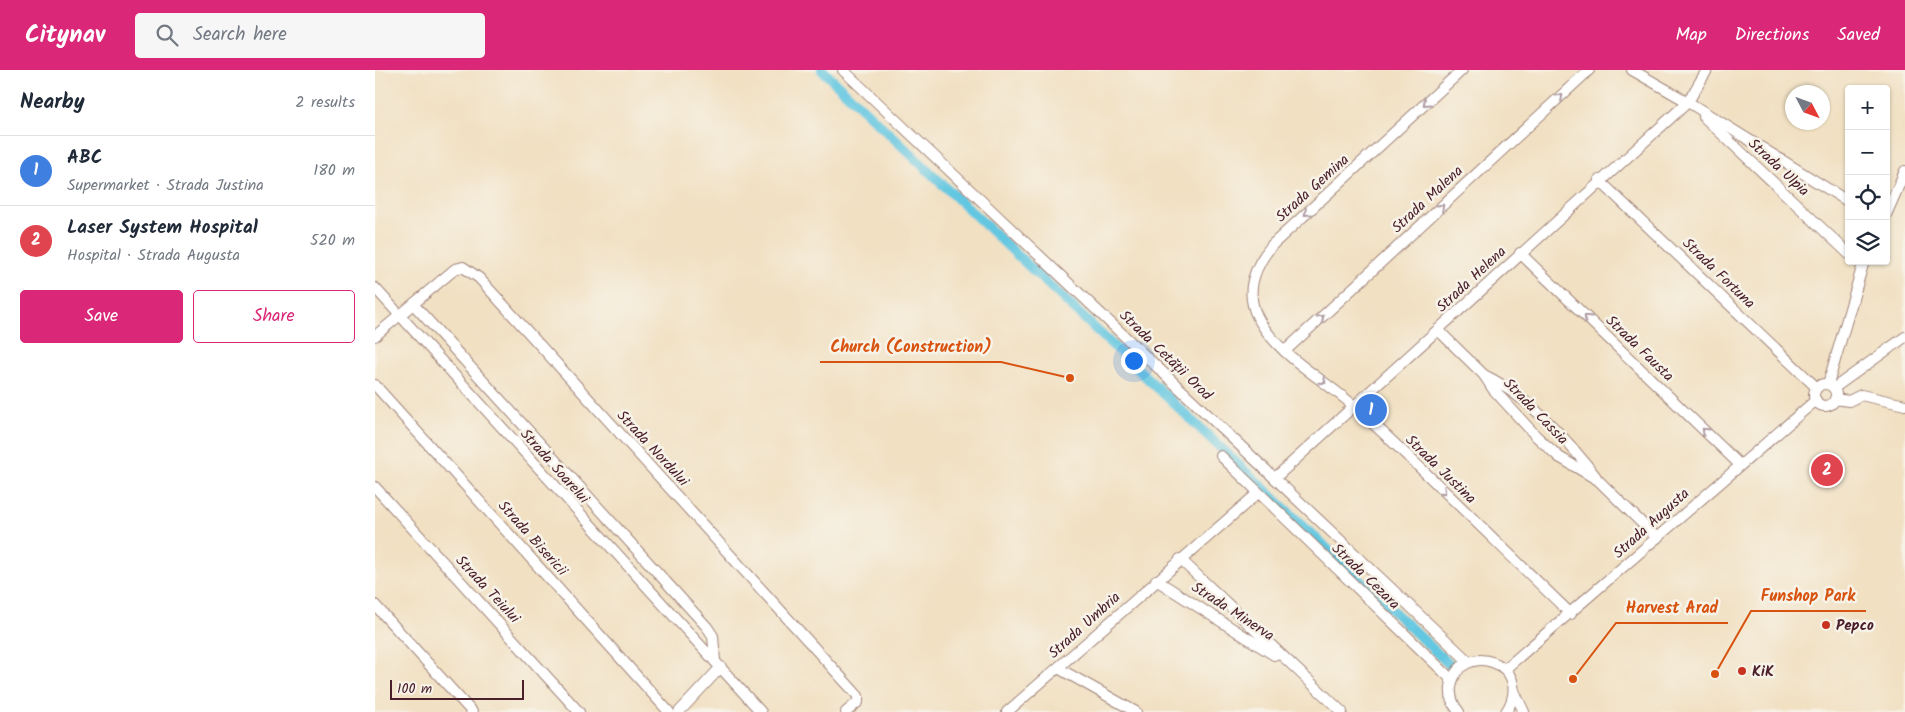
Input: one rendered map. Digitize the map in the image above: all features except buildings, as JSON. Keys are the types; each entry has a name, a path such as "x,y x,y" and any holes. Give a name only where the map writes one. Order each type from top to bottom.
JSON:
{"street":[{"name":"Strada Cetății Orod","path":"843,70 1469,662"},
{"name":"Strada Gemina","path":"1285,351 1264,328 1253,305 1251,289 1263,256 1271,245 1462,70"},
{"name":"Strada Malena","path":"1285,351 1589,70"},
{"path":"1632,70 1688,102 1845,200"},
{"name":"Strada Helena","path":"1275,478 1599,180 1688,102 1707,70"},
{"name":"Strada Ulpia","path":"1688,102 1845,250"},
{"path":"1890,208 1903,186 1905,171"},
{"name":"Strada Fortuna","path":"1599,180 1817,388"},
{"name":"Strada Fausta","path":"1520,254 1740,465"},
{"path":"1860,265 1833,390 1826,405 1816,400 1817,388 1833,390 1849,401 1861,395 1905,405"},
{"name":"Strada Nordului","path":"375,336 455,269 463,268 479,278 857,696 858,702 845,712"},
{"name":"Strada Soarelui","path":"375,288 511,440 761,712"},
{"name":"Strada Soarelui","path":"414,305 707,627 713,636 718,664"},
{"name":"Strada Cassia","path":"1438,330 1483,375 1514,413 1541,441 1571,466 1598,480"},
{"path":"1833,390 1905,337"},
{"name":"Strada Justina","path":"1285,351 1354,406 1571,614"},
{"name":"Strada Cassia","path":"1483,375 1499,382 1543,419 1579,455 1598,480 1657,538"},
{"name":"Strada Bisericii","path":"375,385 669,712"},
{"name":"Strada Augusta","path":"1505,669 1571,614 1816,400"},
{"path":"511,440 525,428"},
{"name":"Strada Cezara","path":"1221,456 1452,682"},
{"name":"Strada Teiului","path":"375,486 579,712"},
{"path":"1180,560 1258,493"},
{"name":"Strada Umbria","path":"1007,712 1180,560"},
{"name":"Strada Minerva","path":"1180,560 1342,712"},
{"name":"Strada Minerva","path":"1156,580 1293,668"},
{"path":"375,605 472,712"},
{"path":"1458,712 1451,697 1452,682 1462,667 1469,662 1489,660 1505,669 1512,679 1514,691 1524,711"},
{"path":"679,712 718,664"},
{"path":"1058,668 1136,712"},
{"path":"1506,712 1514,691"},
{"path":"1115,701 1125,712"},
{"path":"1506,712 1514,709 1524,711"}],"waterway":[{"path":"822,70 1453,668"}],"place":[{"name":"Church (Construction)","path":"1070,378"},
{"name":"ABC","path":"1371,410"},
{"name":"Laser System Hospital","path":"1827,470"},
{"name":"Pepco","path":"1826,625"},
{"name":"KiK","path":"1742,671"},
{"name":"Funshop Park","path":"1715,674"},
{"name":"Harvest Arad","path":"1573,679"}]}
